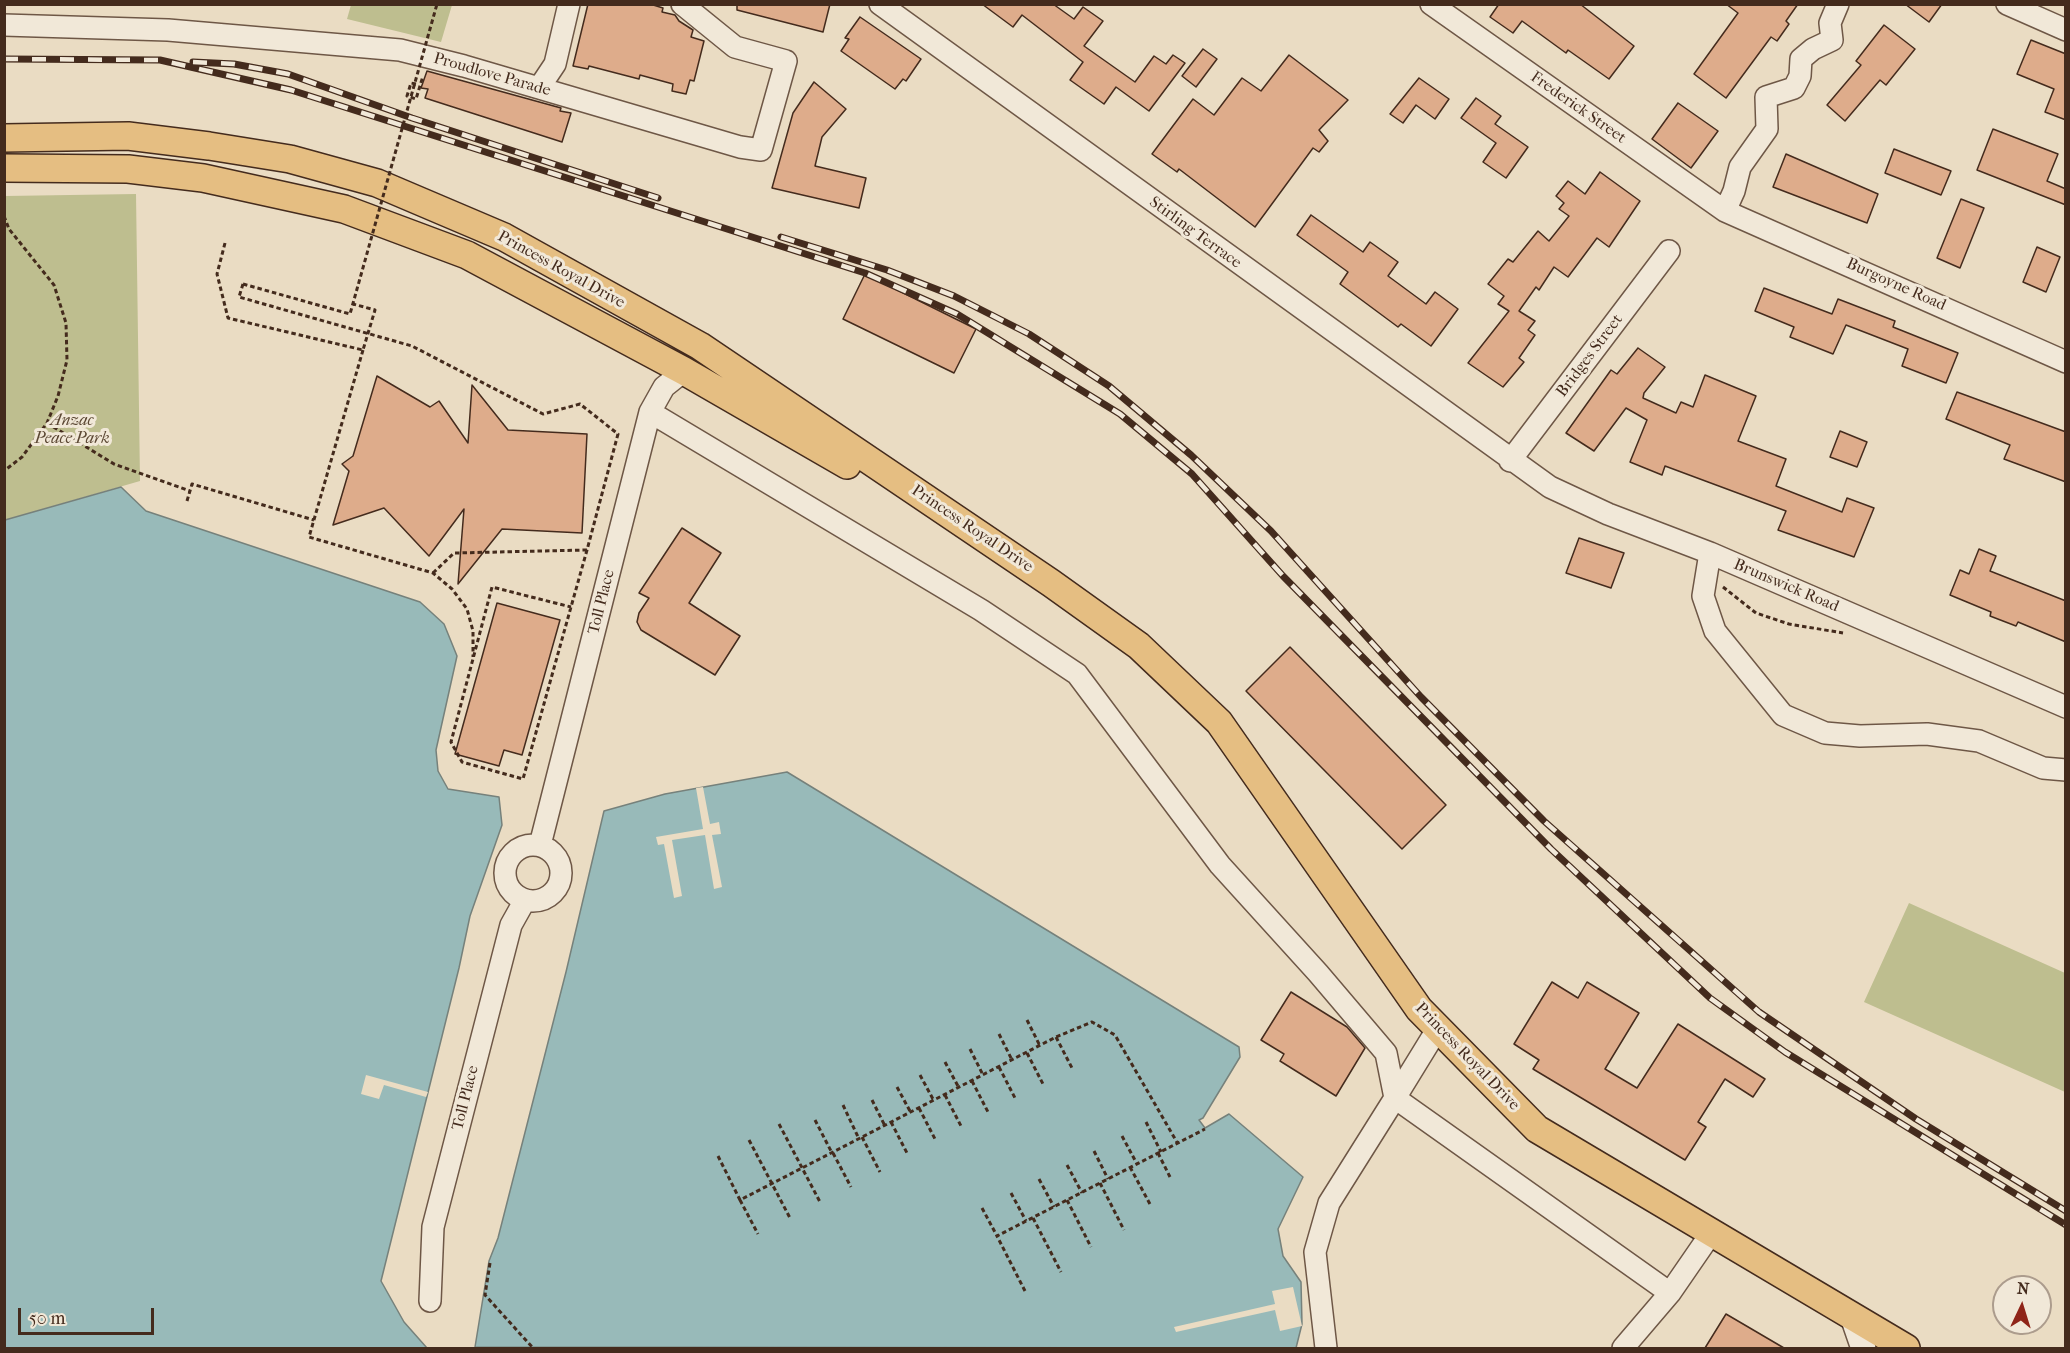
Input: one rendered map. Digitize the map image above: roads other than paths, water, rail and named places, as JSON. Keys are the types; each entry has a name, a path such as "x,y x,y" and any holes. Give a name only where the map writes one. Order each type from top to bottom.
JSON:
{"main road":[{"path":"4,122 9,129 44,136"},
{"name":"Princess Royal Drive","path":"4,138 128,136 290,159 377,183 504,237 700,346 1051,583 1139,646 1219,722 1419,1009 1537,1130 1906,1348"},
{"name":"Princess Royal Drive","path":"4,168 128,169 203,178 344,209 467,255 684,371 1051,583"},
{"path":"684,371 700,346"}],"street":[{"path":"539,88 555,64 569,4"},
{"name":"Proudlove Parade","path":"4,26 168,30 330,46 372,46 437,59 740,147 761,150 786,61 735,47 682,4"},
{"path":"704,4 720,22 735,47"},
{"name":"Stirling Terrace","path":"880,4 1510,460"},
{"name":"Frederick Street","path":"1431,4 1725,211"},
{"path":"1725,211 1734,191 1740,167 1767,129 1766,97 1794,88 1800,76 1801,59 1813,49 1832,40 1830,23 1838,4"},
{"path":"2007,4 2066,30"},
{"name":"Burgoyne Road","path":"1725,211 2066,362"},
{"name":"Bridges Street","path":"1510,460 1669,251"},
{"name":"Toll Place","path":"540,845 650,412 664,387 684,371"},
{"path":"650,412 981,610 1077,674 1220,865 1318,973 1386,1053 1395,1098 1670,1293"},
{"name":"Brunswick Road","path":"1510,460 1550,487 1608,514 1710,554 2066,707"},
{"path":"1710,554 1703,596 1715,631 1783,716 1825,733 1860,736 1927,734 1979,741 2043,768 2066,770"},
{"path":"540,845 557,856 562,875 559,885 545,899 525,900 511,890 505,874 506,865 509,857 523,846 540,845"},
{"name":"Toll Place","path":"430,1301 433,1227 511,925 525,900"},
{"path":"1326,1348 1315,1252 1329,1203 1438,1028"},
{"path":"1623,1348 1670,1293 1712,1232"},
{"path":"1850,1314 1860,1343 1866,1348"}],"water":[{"path":"121,487 146,511 420,602 444,624 457,656 436,750 438,771 448,789 499,797 502,825 470,916 381,1281 404,1322 427,1348 5,1348 5,520"},
{"path":"787,772 1239,1047 1240,1057 1203,1118 1199,1120 1205,1128 1229,1114 1303,1177 1278,1229 1283,1256 1301,1282 1302,1324 1296,1348 475,1347 489,1261 498,1238 566,972 604,811 665,794"}],"railway":[{"path":"4,59 160,60 291,90 865,273 957,314 1120,414 1192,474 1283,576 1551,849 1710,998 1785,1052 2066,1225"},
{"path":"193,62 234,64 288,74 412,118 658,198"},
{"path":"781,237 887,270 954,296 1029,334 1109,386 1191,455 1271,531 1421,697 1544,821 1759,1012 1916,1119 2066,1211"}],"park label":[{"name":"Anzac Peace Park","path":"72,430"}]}
